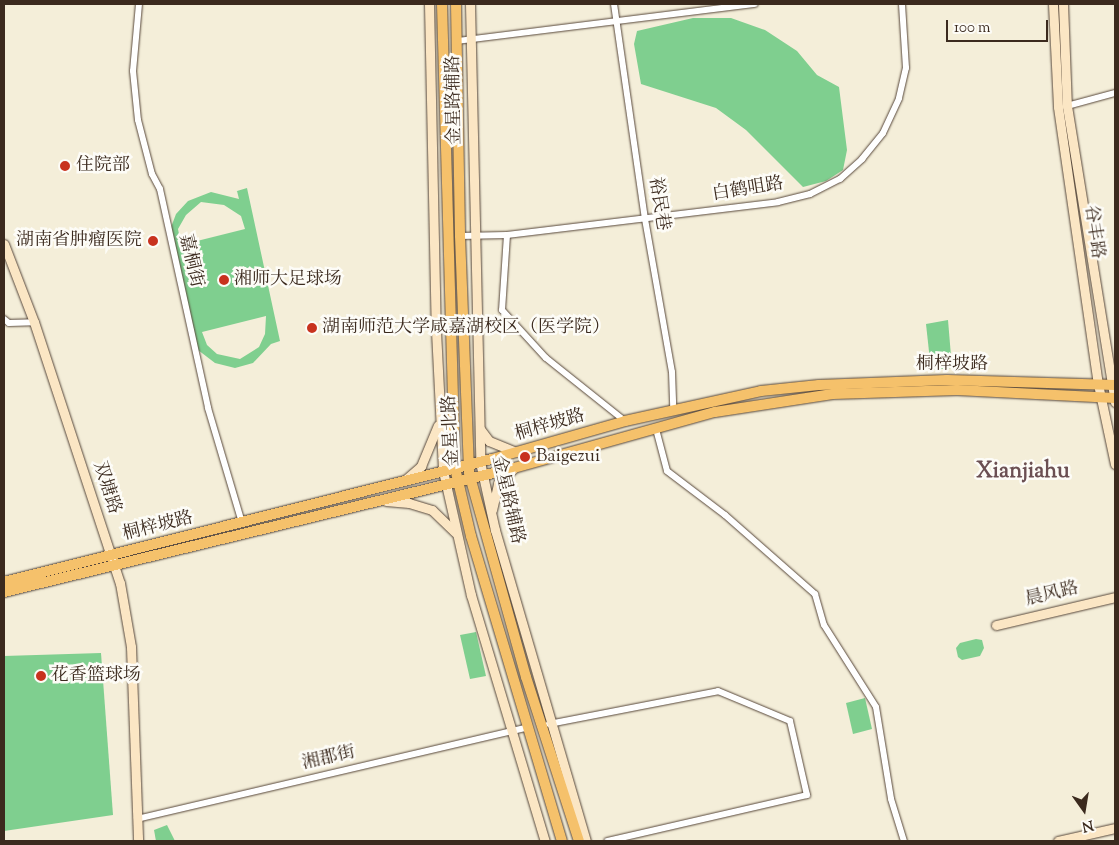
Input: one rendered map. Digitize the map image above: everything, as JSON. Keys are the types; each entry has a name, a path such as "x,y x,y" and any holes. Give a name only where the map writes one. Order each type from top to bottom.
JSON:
{"main road":[{"name":"金星北路","path":"442,4 455,468 457,482 562,841"},
{"name":"金星北路","path":"456,4 460,236 470,479 526,677 548,725 579,841"},
{"name":"桐梓坡路","path":"4,592 242,523 480,462 625,421 761,391 819,385 947,380 1114,384"},
{"name":"桐梓坡路","path":"4,582 383,501 514,468 715,412 833,394 957,390 1115,400"}],"street":[{"name":"嘉桐街","path":"139,4 133,66 138,120 152,174 160,188 208,408 242,523"},
{"name":"金星路辅路","path":"429,4 439,420 442,471 455,533 545,841"},
{"name":"金星路辅路","path":"470,4 480,462 492,515 548,725 586,841"},
{"name":"裕民巷","path":"614,4 645,219 672,372 673,409"},
{"path":"457,41 755,4"},
{"name":"白鹤咀路","path":"460,236 507,235 778,202 810,194 840,179 862,158 883,133 899,98 906,68 902,4"},
{"name":"谷丰路","path":"1053,4 1058,107 1100,398 1115,464"},
{"name":"谷丰路","path":"1063,4 1068,106 1114,384 1115,400"},
{"path":"1068,106 1115,93"},
{"path":"507,235 502,310 546,358 625,421"},
{"name":"双塘路","path":"4,244 34,322 112,560 131,647 138,841"},
{"path":"4,319 9,323 34,322"},
{"path":"404,480 421,466 439,420"},
{"path":"479,426 488,441 516,452"},
{"path":"656,429 667,471 725,515 815,594 824,625 876,708 892,799 904,841"},
{"path":"492,515 498,483 514,468"},
{"path":"383,501 409,502 432,510 455,533"},
{"name":"晨风路","path":"996,625 1115,597"},
{"path":"548,725 718,690 790,721 807,795 608,841"},
{"name":"湘郡街","path":"137,819 528,727"},
{"path":"1058,841 1115,828"}],"green space":[{"path":"693,18 731,18 765,30 797,51 817,75 839,87 847,150 843,170 826,181 803,187 746,130 716,108 641,84 634,44 637,31"},
{"path":"247,188 280,341 271,344 253,363 235,368 215,363 198,350 170,230 176,214 188,201 211,192 239,199 237,191","holes":["201,202 224,205 241,216 245,229 181,245 178,229 186,215","266,316 265,334 259,347 240,359 217,354 207,345 202,332"]},
{"path":"948,320 952,368 931,370 926,324"},
{"path":"476,632 486,676 470,679 460,635"},
{"path":"976,639 982,640 984,648 980,656 962,660 958,657 956,648 960,643"},
{"path":"101,653 113,815 4,831 4,656"},
{"path":"865,698 872,729 853,734 846,703"},
{"path":"167,825 175,841 156,841 154,830"}],"place":[{"name":"住院部","path":"65,166"},
{"name":"湖南省肿瘤医院","path":"153,241"},
{"name":"湘师大足球场","path":"224,280"},
{"name":"湖南师范大学咸嘉湖校区（医学院）","path":"312,328"},
{"name":"Baigezui","path":"525,457"},
{"name":"花香篮球场","path":"41,676"}],"district":[{"name":"Xianjiahu","path":"1023,473"}]}
